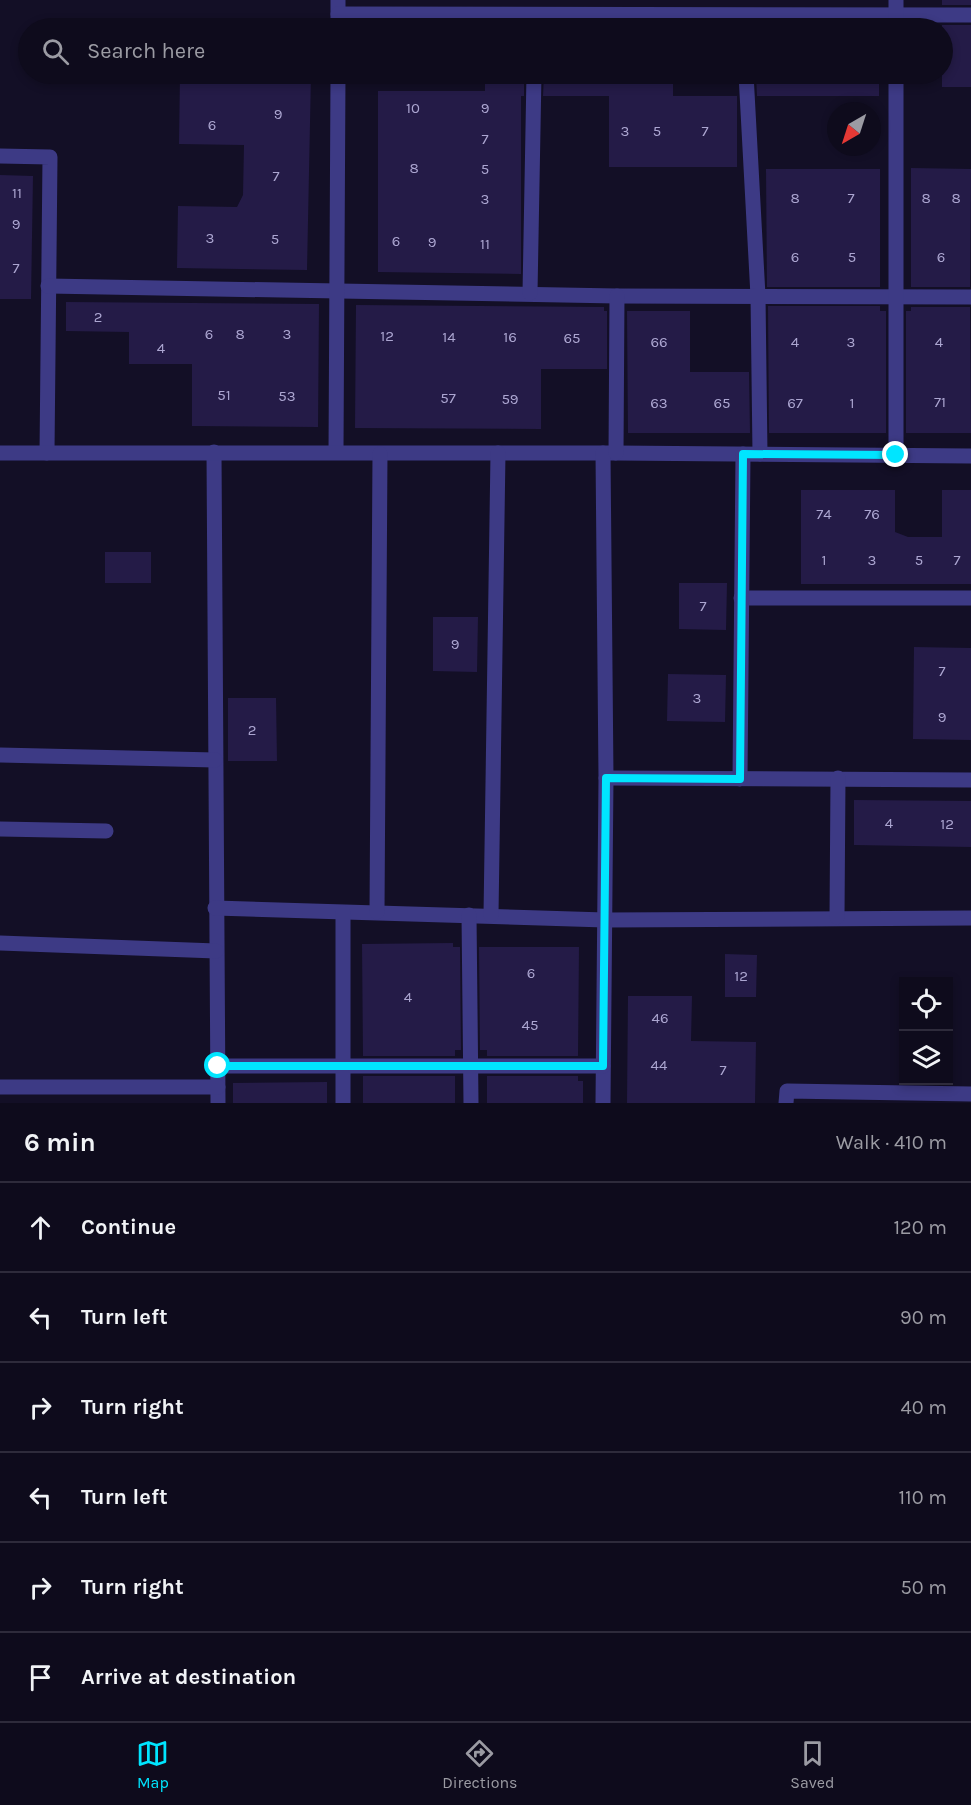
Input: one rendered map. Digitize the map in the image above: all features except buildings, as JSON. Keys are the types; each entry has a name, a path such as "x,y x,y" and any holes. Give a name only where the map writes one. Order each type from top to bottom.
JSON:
{"street":[{"path":"553,18 615,7 710,18"},
{"path":"338,14 451,18"},
{"path":"820,18 896,14 971,15"},
{"path":"336,452 338,84"},
{"path":"530,293 534,84"},
{"path":"747,84 758,296 760,454"},
{"path":"896,84 896,455"},
{"path":"0,156 50,157 47,453"},
{"path":"48,286 617,296 971,297"},
{"path":"603,1103 609,453 617,296"},
{"path":"214,452 215,908 218,1103"},
{"path":"0,453 336,452 971,456"},
{"path":"491,915 498,453"},
{"path":"377,912 380,454"},
{"path":"740,779 743,454"},
{"path":"741,598 971,598"},
{"path":"0,755 215,760"},
{"path":"606,778 971,780"},
{"path":"837,917 838,778"},
{"path":"0,829 106,831"},
{"path":"215,908 605,920 971,918"},
{"path":"343,913 343,1103"},
{"path":"469,915 471,1103"},
{"path":"0,943 216,951"},
{"path":"218,1066 603,1066"},
{"path":"0,1087 218,1087"},
{"path":"786,1103 787,1091 971,1094"}],"route":[{"path":"218,1066 603,1066 606,778 740,779 743,454 896,455"}]}
